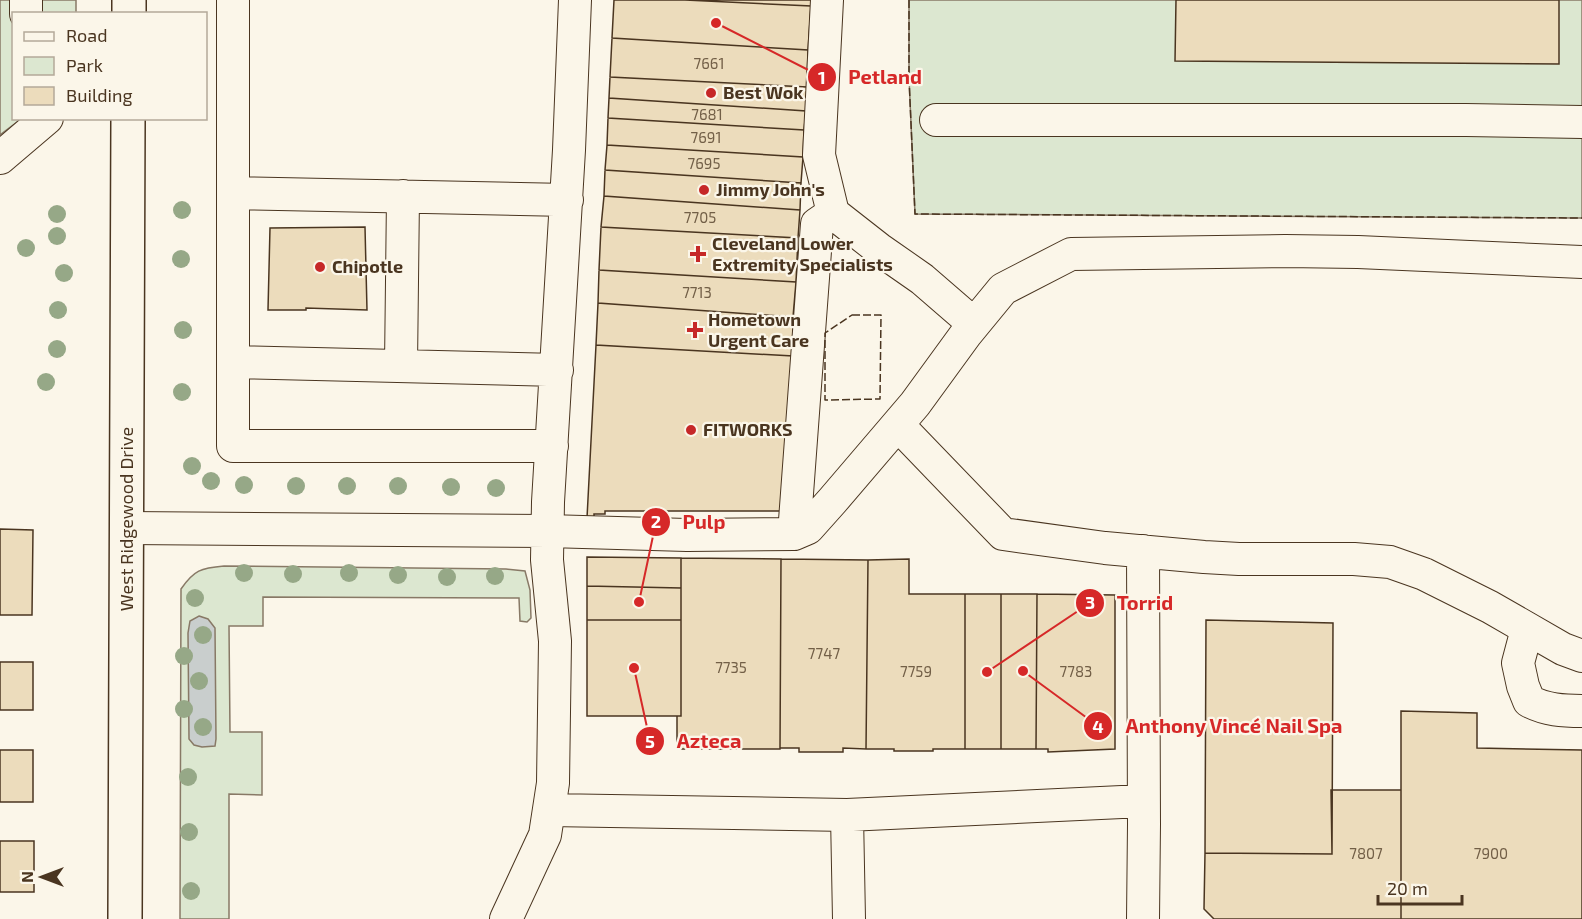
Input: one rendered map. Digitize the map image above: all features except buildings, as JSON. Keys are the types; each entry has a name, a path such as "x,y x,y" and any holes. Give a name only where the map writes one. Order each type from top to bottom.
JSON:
{"main road":[{"name":"West Ridgewood Drive","path":"125,919 128,120"}],"street":[{"path":"233,0 233,446 552,446"},
{"path":"506,919 545,835 554,774 555,641 547,560 548,502 567,200 575,0"},
{"path":"827,0 819,155 833,213 922,279 974,324"},
{"path":"936,120 1582,122"},
{"path":"0,158 38,122"},
{"path":"233,193 567,200"},
{"path":"401,366 403,196"},
{"path":"794,534 817,224 833,213"},
{"path":"127,528 548,531 687,535 794,534 808,528 898,424 974,324 1004,289 1071,254 1358,252 1582,262"},
{"path":"234,362 557,370"},
{"path":"898,424 1003,534 1106,548 1239,559 1338,559 1390,562 1424,573 1563,649 1582,656"},
{"path":"1143,550 1143,919"},
{"path":"1527,629 1518,663 1529,701 1554,710 1582,711"},
{"path":"549,810 848,814 1143,801"},
{"path":"848,814 849,919"}],"green space":[{"path":"0,0 76,0 76,12 12,12 12,120 20,120 0,135"},
{"path":"909,0 1582,0 1582,218 915,214 909,78"},
{"path":"224,566 525,571 530,590 531,618 527,622 520,621 519,598 263,597 263,626 229,626 230,732 262,732 262,795 229,794 229,919 180,919 181,589 199,571"}],"shaded area":[{"path":"199,616 208,619 215,628 216,739 215,746 202,747 194,745 189,739 188,633 190,621"}],"fence":[{"path":"909,0 909,78 915,214 1582,218"},
{"path":"852,315 881,315 880,399 825,400 825,333 852,315"}],"place":[{"name":"Petland","path":"716,23"},
{"name":"Best Wok","path":"711,93"},
{"name":"Jimmy John's","path":"704,190"},
{"name":"Cleveland Lower Extremity Specialists","path":"698,254"},
{"name":"Chipotle","path":"320,267"},
{"name":"Hometown Urgent Care","path":"695,330"},
{"name":"FITWORKS","path":"691,430"},
{"name":"Pulp","path":"639,602"},
{"name":"Azteca","path":"634,668"},
{"name":"Anthony Vincé Nail Spa","path":"1023,671"},
{"name":"Torrid","path":"987,672"}]}
